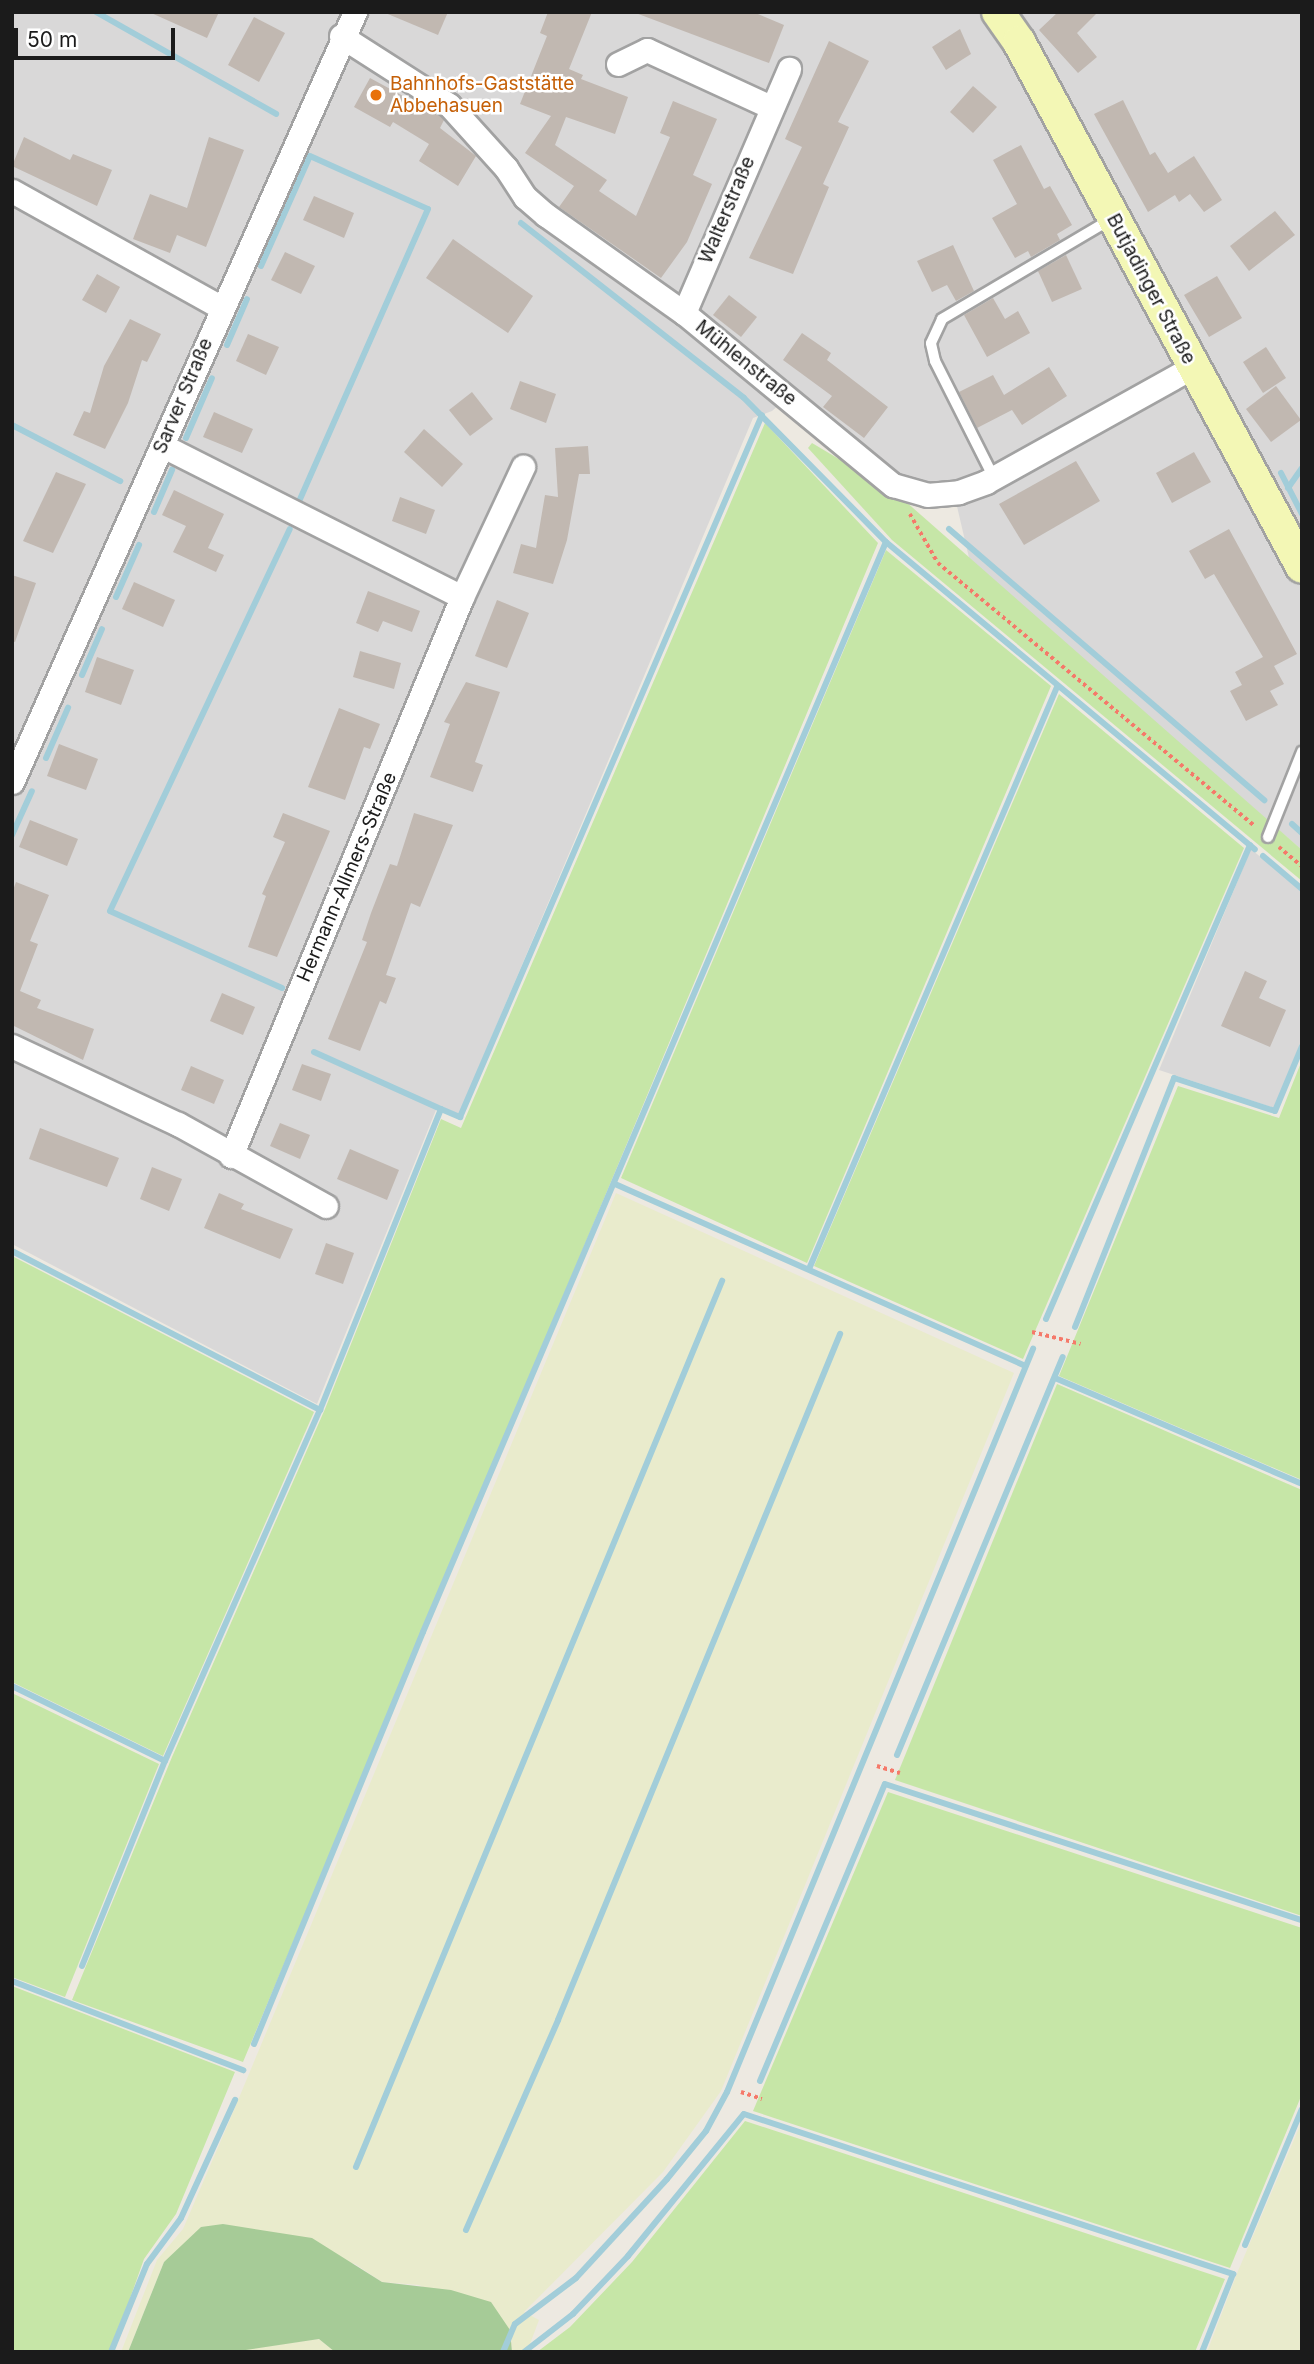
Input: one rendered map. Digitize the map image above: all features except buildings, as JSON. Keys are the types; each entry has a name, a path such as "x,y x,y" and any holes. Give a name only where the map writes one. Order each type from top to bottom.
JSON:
{"main road":[{"name":"Butjadinger Straße","path":"998,12 1019,42 1302,567"}],"street":[{"name":"Sarver Straße","path":"12,782 163,446 220,307 345,21"},
{"name":"Mühlenstraße","path":"345,21 449,105 506,168 525,197 684,313 893,485 911,491 958,492 994,478 1193,367"},
{"path":"618,64 647,50 771,107"},
{"name":"Walterstraße","path":"684,313 789,69"},
{"path":"12,191 220,307"},
{"path":"163,446 462,597"},
{"name":"Hermann-Allmers-Straße","path":"231,1156 462,597 523,467"},
{"path":"12,1046 178,1124 231,1156 326,1206"}],"lane":[{"path":"994,478 935,361 931,343 942,319 1113,218"},
{"path":"1268,837 1302,752"}],"path":[{"path":"911,491 907,508 938,563 1302,866"},
{"path":"1032,1332 1081,1344"},
{"path":"877,1766 900,1773"},
{"path":"741,2092 762,2099"}],"shaded area":[{"path":"12,12 1302,12 1302,850 970,562 952,485 906,479 789,396 772,411 753,418 459,1114 438,1105 317,1404 12,1244"},
{"path":"1251,849 1302,892 1302,1039 1274,1108 1159,1070"}],"green space":[{"path":"765,423 878,543 243,2062 72,2000 172,1757 325,1409 441,1119 461,1128"},
{"path":"812,443 896,493 1302,850 1302,881 892,540 808,448"},
{"path":"886,550 1051,686 807,1263 621,1178"},
{"path":"1059,694 1244,848 1023,1359 814,1266"},
{"path":"1302,1060 1302,1480 1059,1376 1178,1086 1279,1118"},
{"path":"616,1193 1014,1373 721,2091 663,2172 524,2312 539,2320 527,2352 512,2352 510,2330 419,2285 382,2282 355,2264 223,2224 164,2262 128,2352 121,2352 157,2260 183,2229 231,2117"},
{"path":"12,1256 314,1412 163,1756 12,1682"},
{"path":"1057,1384 1302,1490 1302,1916 895,1780"},
{"path":"12,1693 159,1764 65,1997 12,1977"},
{"path":"888,1792 1302,1928 1302,2094 1230,2268 753,2111"},
{"path":"12,1986 235,2072 176,2214 144,2259 111,2352 12,2352"},
{"path":"745,2121 1225,2279 1195,2352 537,2352 570,2327 632,2262"},
{"path":"1302,2121 1302,2352 1207,2352 1238,2271"},
{"path":"223,2224 312,2238 382,2282 451,2290 491,2302 510,2330 512,2352 335,2352 319,2339 232,2352 128,2352 164,2262 201,2227"},
{"path":"319,2339 335,2352 232,2352 232,2351"}],"waterway":[{"path":"96,12 276,114"},
{"path":"261,266 310,156 428,209 299,501"},
{"path":"521,223 744,398 886,542 1255,849"},
{"path":"227,345 247,299"},
{"path":"186,438 212,378"},
{"path":"82,1966 165,1761 320,1410 441,1109 460,1117 762,415"},
{"path":"12,425 120,481"},
{"path":"1288,488 1302,468"},
{"path":"154,512 172,470"},
{"path":"1281,473 1302,514"},
{"path":"282,988 110,911 290,529"},
{"path":"949,529 1264,800"},
{"path":"254,2044 423,1632 886,542"},
{"path":"116,597 139,545"},
{"path":"82,675 102,629"},
{"path":"809,1269 1057,687"},
{"path":"46,758 68,708"},
{"path":"12,835 32,791"},
{"path":"1292,824 1302,833"},
{"path":"1046,1319 1250,845"},
{"path":"1263,856 1302,889"},
{"path":"1075,1327 1174,1078 1275,1111 1302,1046"},
{"path":"314,1052 441,1109"},
{"path":"615,1184 1026,1366"},
{"path":"12,1251 320,1410"},
{"path":"356,2167 722,1281"},
{"path":"466,2230 558,2020 840,1334"},
{"path":"503,2352 515,2324 576,2278 667,2179 706,2131 727,2092 1033,1349"},
{"path":"897,1755 1063,1357"},
{"path":"1055,1378 1302,1484"},
{"path":"12,1686 165,1761"},
{"path":"760,2081 885,1784 1302,1920"},
{"path":"12,1981 243,2070"},
{"path":"111,2352 147,2264 181,2218 235,2100"},
{"path":"1245,2245 1302,2109"},
{"path":"524,2352 573,2314 628,2256 744,2114 1233,2274 1202,2352"}],"place":[{"name":"Bahnhofs-Gaststätte Abbehasuen","path":"376,95"}]}
